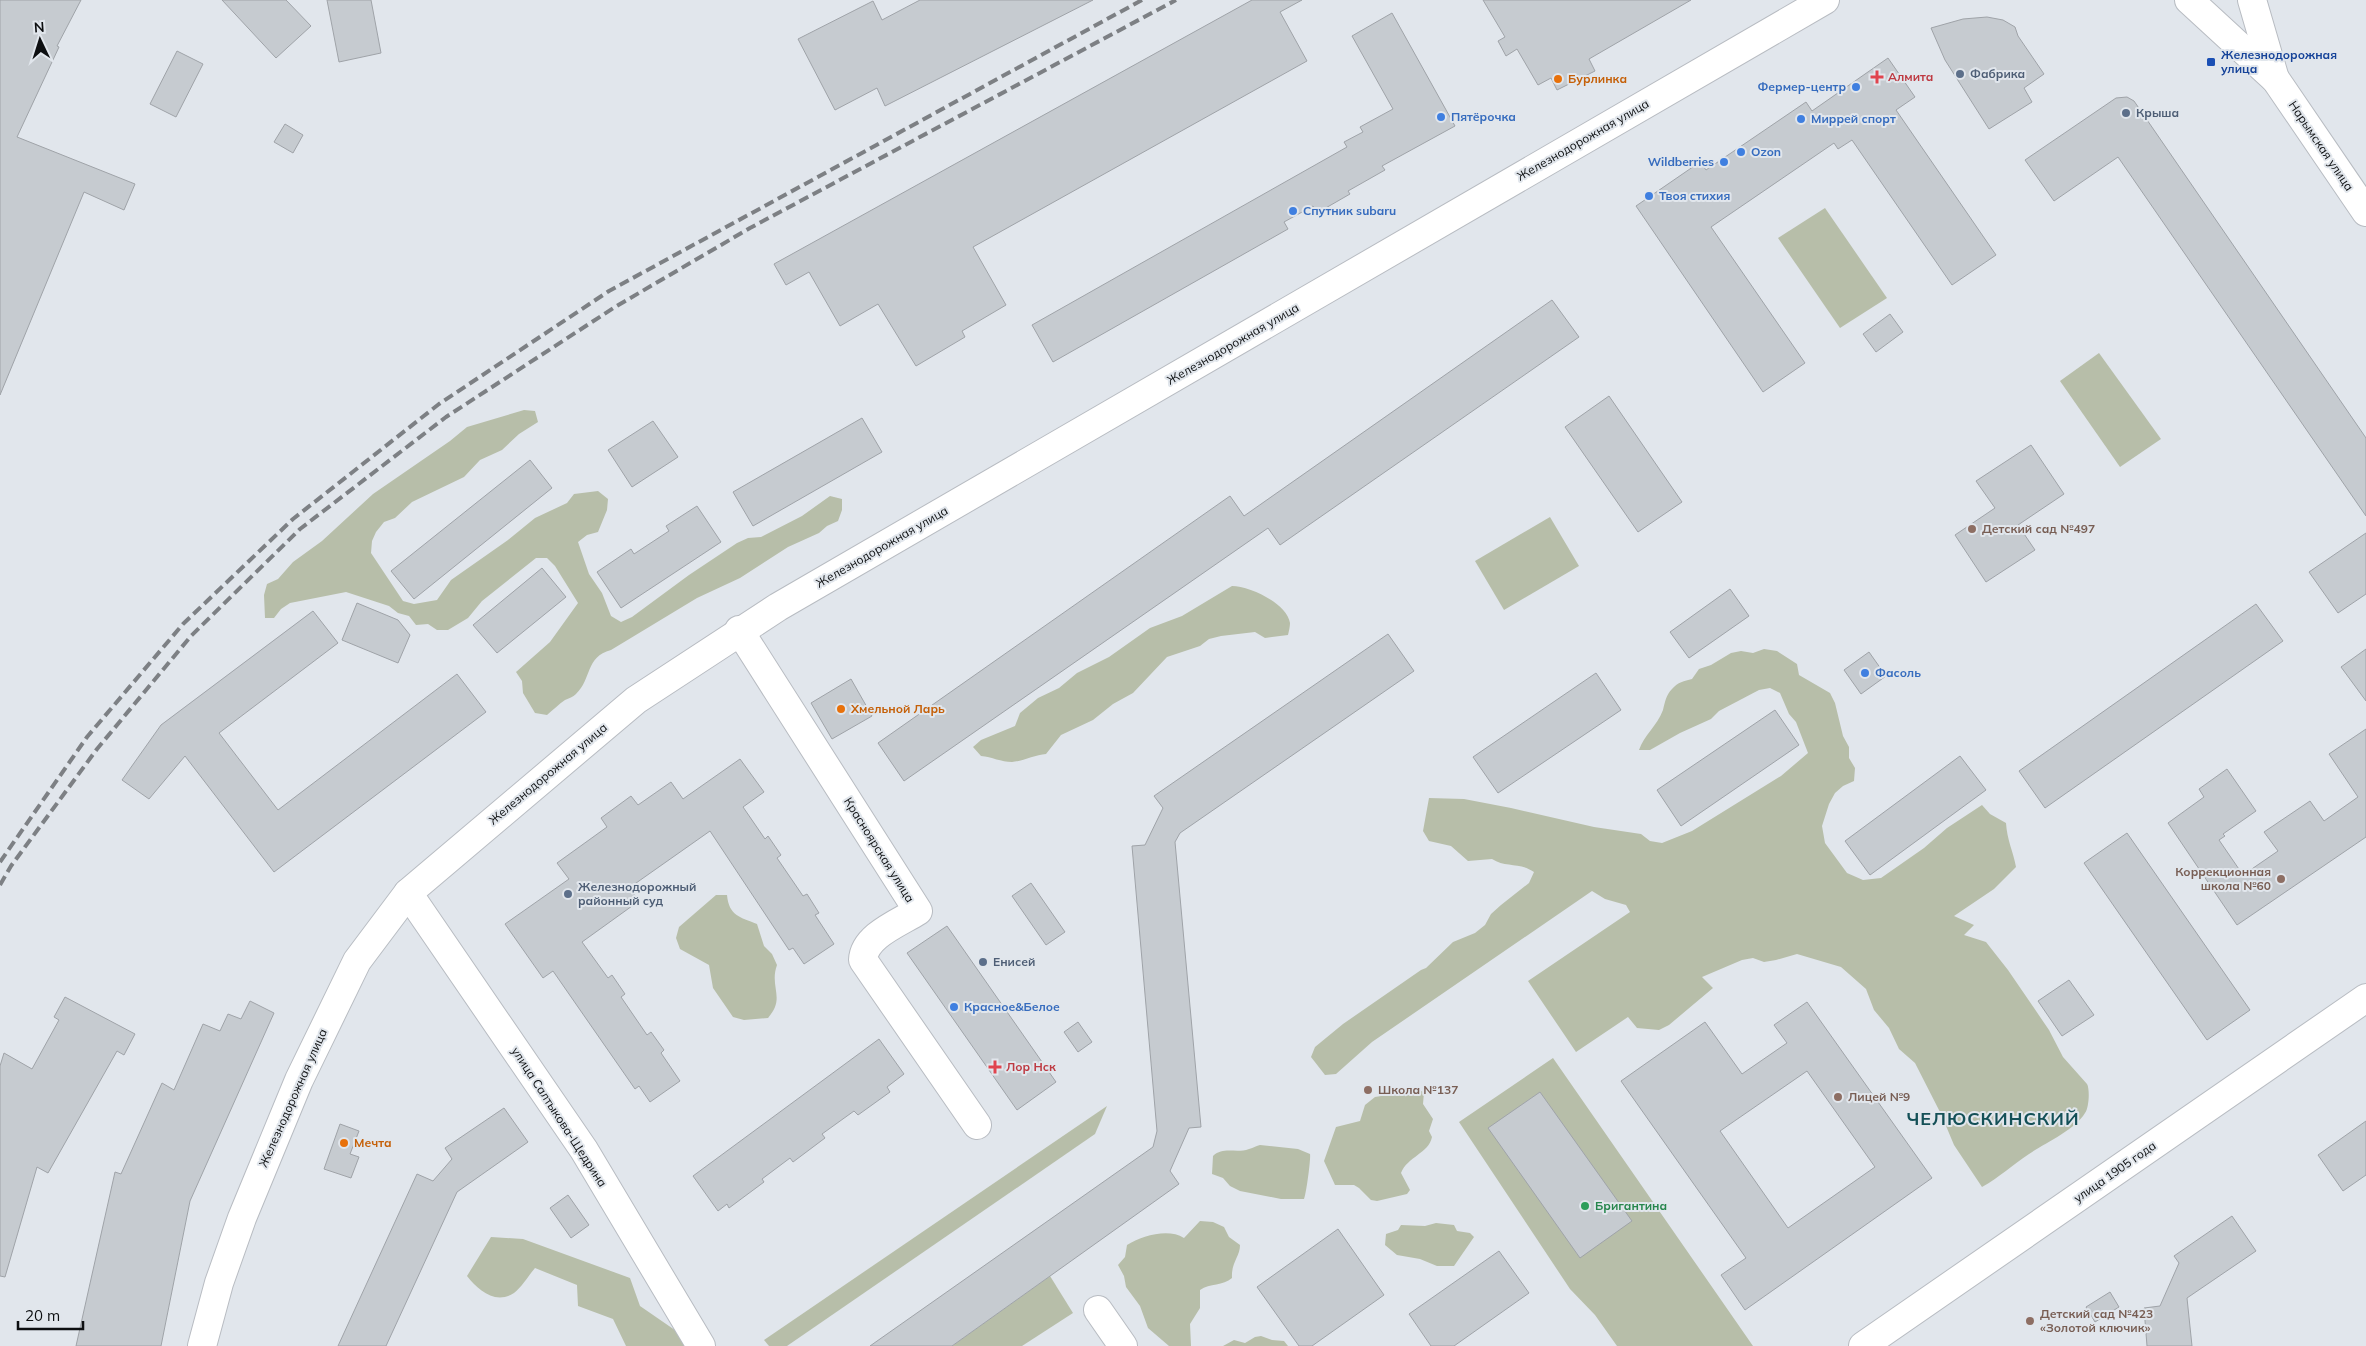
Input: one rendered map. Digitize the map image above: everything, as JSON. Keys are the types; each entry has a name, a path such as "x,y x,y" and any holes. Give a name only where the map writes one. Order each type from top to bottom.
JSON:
{"street":[{"name":"Железнодорожная улица","path":"202,1346 219,1283 242,1218 299,1080 357,961 408,893 636,700 739,630 1825,0"},
{"path":"2189,0 2276,80"},
{"path":"2252,0 2276,80"},
{"name":"Нарымская улица","path":"2276,80 2366,212"},
{"name":"Красноярская улица","path":"739,630 918,911 870,942 864,951 863,960 977,1126"},
{"name":"улица Салтыкова-Щедрина","path":"408,893 584,1150 701,1346"},
{"name":"улица 1905 года","path":"1863,1346 2366,998"},
{"path":"1098,1310 1122,1346"}],"green space":[{"path":"1825,208 1887,298 1840,328 1778,238"},
{"path":"2099,353 2161,439 2120,467 2060,381"},
{"path":"524,410 535,411 538,422 519,434 502,450 480,460 464,477 412,502 395,518 384,522 376,532 372,541 371,553 403,601 414,604 437,600 451,580 508,540 535,518 567,503 574,494 598,491 608,499 607,510 598,532 587,535 578,542 589,574 602,593 611,616 621,622 632,617 737,543 748,538 761,537 802,516 830,496 842,499 842,510 838,521 827,526 819,533 788,547 740,578 697,598 603,653 593,663 585,682 576,694 565,700 547,715 535,713 523,693 522,681 516,672 550,642 578,603 555,566 547,558 536,558 482,601 468,618 448,630 437,630 428,624 416,625 409,616 398,613 389,606 346,592 290,603 281,609 274,618 265,618 264,595 267,584 278,579 293,562 322,541 373,494 450,441 467,427"},
{"path":"1550,517 1579,566 1504,610 1475,561"},
{"path":"1232,586 1257,592 1282,609 1290,623 1288,635 1265,638 1255,632 1221,636 1209,639 1200,646 1167,657 1133,693 1113,704 1093,720 1061,735 1046,754 1008,762 981,756 973,747 981,740 1015,726 1020,713 1038,698 1059,688 1077,673 1109,657 1150,628 1182,616"},
{"path":"1764,649 1777,651 1797,664 1799,675 1830,693 1835,703 1843,736 1849,747 1849,758 1855,768 1854,781 1843,786 1835,793 1829,804 1822,826 1825,843 1847,873 1863,880 1881,878 1924,848 1947,828 1982,805 1990,814 2006,823 2016,867 1994,889 1954,916 1974,925 1964,935 1986,942 2008,970 2049,1030 2063,1057 2087,1084 2089,1094 2087,1107 2085,1113 2074,1125 1982,1187 1954,1145 1941,1114 1915,1063 1899,1049 1889,1028 1874,1010 1866,989 1841,967 1797,954 1764,962 1753,958 1742,960 1702,977 1713,988 1669,1025 1659,1030 1637,1028 1628,1017 1576,1052 1528,981 1630,912 1626,905 1605,899 1592,891 1372,1042 1336,1074 1325,1075 1311,1057 1315,1047 1343,1024 1426,968 1453,942 1475,933 1485,925 1491,914 1529,883 1534,872 1524,867 1497,862 1492,859 1468,861 1451,846 1429,841 1423,831 1429,798 1464,799 1511,808 1594,827 1641,834 1650,841 1662,843 1692,831 1781,776 1808,753 1796,722 1789,714 1780,693 1770,688 1759,690 1719,711 1711,719 1680,733 1650,750 1639,750 1660,716 1668,694 1672,689 1684,681 1692,679 1699,669 1711,665 1731,653 1741,651 1753,653"},
{"path":"716,895 727,895 730,907 736,915 757,924 764,946 772,954 777,965 775,973 776,1004 768,1018 744,1020 733,1017 713,988 709,965 680,949 676,938 679,927"},
{"name":"Бригантина","path":"1553,1058 1753,1346 1617,1346 1595,1315 1570,1289 1459,1122"},
{"path":"1418,1090 1424,1092 1423,1104 1433,1119 1429,1131 1432,1137 1427,1147 1408,1163 1401,1173 1410,1190 1407,1194 1377,1201 1371,1200 1354,1185 1335,1185 1324,1161 1336,1127 1360,1121 1365,1105 1375,1097"},
{"path":"1107,1106 1095,1134 787,1346 769,1346 764,1340"},
{"path":"1260,1145 1298,1149 1310,1154 1304,1199 1281,1199 1240,1191 1230,1186 1223,1178 1212,1174 1213,1156 1217,1153 1221,1151 1251,1149"},
{"path":"1200,1221 1213,1222 1224,1227 1229,1237 1240,1245 1240,1249 1233,1268 1232,1278 1200,1290 1200,1308 1190,1324 1191,1346 1169,1346 1148,1328 1140,1306 1126,1287 1124,1276 1118,1265 1125,1257 1127,1245 1147,1236 1163,1233 1178,1235 1184,1238"},
{"path":"1436,1223 1454,1225 1457,1231 1470,1233 1474,1237 1454,1266 1437,1266 1420,1259 1397,1255 1385,1245 1386,1234 1398,1230 1401,1225 1425,1226"},
{"path":"491,1237 523,1239 630,1278 640,1306 698,1346 626,1346 613,1319 578,1306 577,1285 535,1268 514,1293 500,1297 487,1294 467,1276"},
{"path":"1050,1276 1073,1313 1022,1346 952,1346"},
{"path":"1261,1336 1272,1340 1284,1341 1288,1346 1223,1346 1234,1340 1245,1343"}],"building":[{"path":"0,0 81,0 57,46 59,47 17,137 135,184 124,210 84,192 0,395"},
{"path":"222,0 286,0 311,26 276,58"},
{"path":"327,0 371,0 381,53 339,62"},
{"path":"920,0 1093,0 885,106 877,88 835,110 798,39 873,1 882,20"},
{"path":"1252,0 1302,0 1280,12 1307,61 973,247 1006,305 962,331 965,337 916,366 878,304 840,326 809,272 786,285 774,264"},
{"path":"1483,0 1691,0 1589,59 1595,71 1557,90 1551,78 1538,85 1517,49 1506,56 1498,41 1505,37"},
{"path":"1392,13 1455,126 1382,166 1385,170 1348,191 1350,194 1317,213 1313,206 1284,222 1288,229 1053,362 1032,325 1347,147 1344,142 1363,132 1360,127 1393,109 1352,36"},
{"path":"1987,17 2003,20 2015,27 2018,36 2044,74 2024,88 2032,102 1989,129 1945,60 1931,28 1963,19"},
{"path":"177,51 203,64 176,117 150,104"},
{"path":"1888,58 1915,97 1896,110 1996,255 1952,285 1852,140 1838,149 1834,143 1711,227 1805,363 1763,392 1636,206 1700,162 1706,170 1806,102 1812,111"},
{"path":"2127,97 2134,101 2366,438 2366,516 2118,157 2054,201 2025,160 2116,98"},
{"path":"285,124 303,135 293,153 274,142"},
{"path":"1552,300 1579,337 1280,545 1268,528 904,781 878,743 1230,496 1244,516"},
{"path":"1890,314 1903,332 1876,352 1863,334"},
{"path":"1609,396 1682,502 1638,532 1565,427"},
{"path":"862,418 882,452 753,526 733,492"},
{"path":"653,421 678,457 632,487 608,450"},
{"path":"2031,445 2064,494 2018,525 2035,550 1986,582 1955,535 1995,508 1976,481"},
{"path":"530,460 552,488 414,599 391,571"},
{"path":"697,506 721,542 621,608 597,572 631,549 634,554 669,531 666,526"},
{"path":"2366,533 2366,594 2338,613 2309,572"},
{"path":"542,568 566,597 497,653 473,625"},
{"path":"1730,589 1749,616 1689,658 1670,632"},
{"path":"357,603 398,620 410,635 398,663 342,640"},
{"path":"2256,604 2283,641 2045,808 2019,771"},
{"path":"313,611 338,643 219,733 278,810 457,674 486,712 274,872 185,756 149,799 122,780 161,725"},
{"path":"1388,634 1414,671 1180,833 1175,842 1201,1127 1189,1128 1170,1171 1179,1184 952,1346 870,1346 1153,1147 1157,1131 1132,846 1145,845 1163,808 1154,796"},
{"path":"2366,649 2366,701 2341,667"},
{"name":"Фасоль","path":"1869,652 1886,676 1861,694 1844,670"},
{"path":"1596,673 1621,710 1498,793 1473,757"},
{"name":"Хмельной Ларь","path":"851,679 872,716 832,739 811,703"},
{"path":"1775,710 1799,745 1681,826 1657,790"},
{"path":"2366,729 2366,837 2237,925 2168,823 2204,797 2199,789 2227,769 2256,811 2223,834 2225,836 2219,840 2243,875 2278,851 2264,832 2310,801 2324,821 2358,797 2329,754"},
{"path":"1960,756 1986,790 1870,875 1845,841"},
{"path":"740,759 764,792 743,807 765,839 768,836 781,855 777,858 803,896 807,894 819,913 815,915 834,944 804,964 793,948 789,950 710,831 629,888 639,901 582,942 608,978 612,975 625,994 621,997 647,1035 651,1032 664,1050 661,1053 680,1081 650,1102 639,1086 635,1089 553,971 543,978 505,924 569,879 557,863 607,827 601,818 631,796 638,805 671,782 683,799"},
{"path":"2127,833 2250,1010 2207,1040 2084,863"},
{"path":"1031,883 1065,932 1046,945 1012,896"},
{"path":"947,926 1056,1082 1017,1110 907,953"},
{"path":"2069,980 2094,1015 2062,1036 2038,1001"},
{"path":"65,997 135,1034 124,1055 117,1051 48,1173 37,1167 5,1277 0,1276 0,1066 4,1053 32,1069 59,1020 54,1017"},
{"path":"250,1001 274,1013 190,1201 161,1346 76,1346 115,1172 121,1174 162,1083 174,1090 203,1024 220,1031 228,1014 241,1019"},
{"path":"1807,1002 1932,1178 1745,1310 1721,1275 1746,1258 1621,1081 1705,1022 1742,1074 1787,1043 1774,1025","holes":["1807,1071 1875,1167 1788,1228 1720,1131"]},
{"path":"1078,1022 1092,1042 1078,1052 1064,1032"},
{"path":"879,1039 904,1074 887,1087 890,1092 858,1115 854,1111 822,1134 825,1138 793,1162 790,1158 762,1179 764,1182 729,1208 727,1204 718,1211 693,1176"},
{"path":"1540,1092 1632,1221 1580,1258 1488,1128"},
{"path":"504,1108 528,1142 457,1192 386,1346 338,1346 417,1174 433,1181 452,1159 445,1148"},
{"path":"2366,1121 2366,1175 2343,1191 2318,1155"},
{"name":"Мечта","path":"340,1124 359,1131 350,1154 359,1157 351,1178 324,1169"},
{"path":"568,1195 589,1225 571,1238 550,1208"},
{"path":"2232,1216 2256,1251 2187,1298 2192,1346 2147,1346 2144,1308 2160,1306 2179,1263 2174,1256"},
{"path":"1338,1229 1384,1295 1312,1346 1299,1346 1257,1287"},
{"path":"1499,1251 1529,1293 1454,1346 1431,1346 1409,1314"},
{"path":"2110,1292 2119,1307 2095,1322 2086,1307"}],"railway":[{"path":"0,862 87,737 183,624 293,519 439,404 609,291 1142,0"},
{"path":"0,885 11,866 97,749 191,636 300,529 446,417 615,307 750,228 1176,0"}],"place":[{"name":"Железнодорожная улица","path":"2211,62"},
{"name":"Фабрика","path":"1960,74"},
{"name":"Алмита","path":"1877,77"},
{"name":"Бурлинка","path":"1558,79"},
{"name":"Фермер-центр","path":"1856,87"},
{"name":"Крыша","path":"2126,113"},
{"name":"Пятёрочка","path":"1441,117"},
{"name":"Миррей спорт","path":"1801,119"},
{"name":"Ozon","path":"1741,152"},
{"name":"Wildberries","path":"1724,162"},
{"name":"Твоя стихия","path":"1649,196"},
{"name":"Спутник subaru","path":"1293,211"},
{"name":"Детский сад №497","path":"1972,529"},
{"name":"Фасоль","path":"1865,673"},
{"name":"Хмельной Ларь","path":"841,709"},
{"name":"Коррекционная школа №60","path":"2281,879"},
{"name":"Железнодорожный районный суд","path":"568,894"},
{"name":"Енисей","path":"983,962"},
{"name":"Красное&Белое","path":"954,1007"},
{"name":"Лор Нск","path":"995,1067"},
{"name":"Школа №137","path":"1368,1090"},
{"name":"Лицей №9","path":"1838,1097"},
{"name":"Мечта","path":"344,1143"},
{"name":"Бригантина","path":"1585,1206"},
{"name":"Детский сад №423 «Золотой ключик»","path":"2030,1321"}],"district":[{"name":"ЧЕЛЮСКИНСКИЙ","path":"1993,1119"}]}
